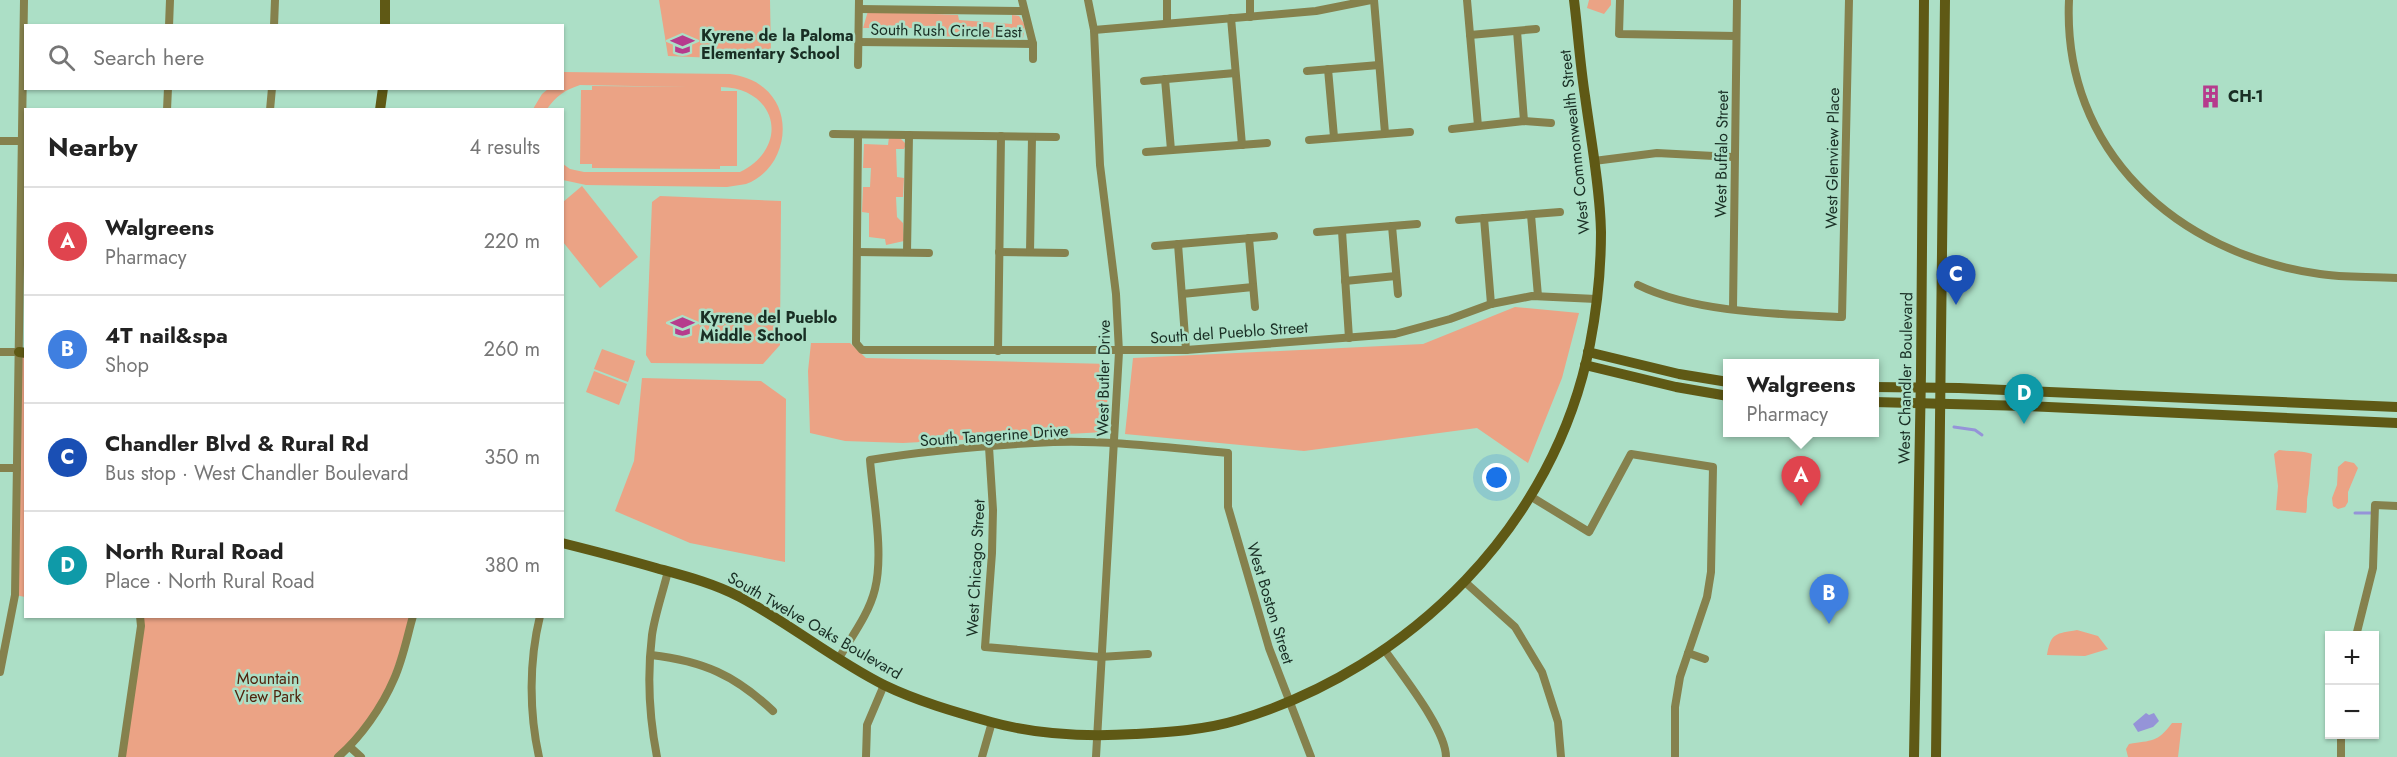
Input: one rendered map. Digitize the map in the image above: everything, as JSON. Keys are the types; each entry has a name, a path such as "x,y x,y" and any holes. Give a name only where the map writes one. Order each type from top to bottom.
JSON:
{"main road":[{"path":"385,0 385,24"},
{"name":"West Commonwealth Street","path":"1574,0 1601,232 1596,299 1588,352"},
{"name":"West Chandler Boulevard","path":"1914,757 1921,403 1924,0"},
{"path":"1936,757 1945,0"},
{"path":"380,108 383,90"},
{"path":"1588,352 1679,374 1723,381"},
{"name":"South Twelve Oaks Boulevard","path":"564,544 700,580 738,596 884,685 992,722 1020,729 1096,736 1187,729 1235,721 1289,702 1340,678 1427,618 1465,582 1494,548 1530,496 1566,427 1588,352"},
{"path":"1585,365 1676,387 1723,395"},
{"path":"1879,387 1941,387 2397,407"},
{"path":"1879,402 2397,423"},
{"path":"1916,668 1937,669"}],"street":[{"path":"0,672 15,596 22,353 24,0"},
{"path":"169,24 170,0"},
{"path":"274,24 275,0"},
{"name":"South Rush Circle East","path":"858,65 859,0"},
{"name":"South Rush Circle East","path":"1022,0 1033,44 1033,59"},
{"name":"West Butler Drive","path":"1088,0 1094,30 1100,165 1116,294 1119,352 1116,443 1096,757"},
{"path":"1167,0 1167,23"},
{"path":"1250,0 1250,16"},
{"path":"1094,30 1316,11 1372,0 1384,133"},
{"path":"1467,0 1478,126"},
{"path":"1620,0 1619,34 1736,36"},
{"name":"West Buffalo Street","path":"1733,309 1733,157 1737,0"},
{"name":"West Glenview Place","path":"1733,309 1842,316 1849,0"},
{"path":"2069,0 2073,57 2079,84 2091,118 2108,151 2131,180 2155,204 2197,233 2252,257 2320,274 2397,278"},
{"name":"South Rush Circle East","path":"859,9 1024,11"},
{"path":"1231,18 1242,145"},
{"path":"1470,35 1536,29"},
{"path":"1517,31 1524,121"},
{"name":"South Rush Circle East","path":"859,42 1033,44"},
{"path":"1307,71 1379,65"},
{"path":"1328,69 1334,137"},
{"path":"1144,81 1235,73"},
{"path":"1165,79 1171,150"},
{"path":"167,108 168,90"},
{"path":"270,108 272,90"},
{"path":"1452,129 1524,121 1551,123"},
{"path":"1309,140 1410,132"},
{"path":"834,134 1056,137"},
{"path":"858,135 857,252 929,253"},
{"path":"908,252 909,135"},
{"path":"998,351 1001,136"},
{"path":"1030,252 1032,137"},
{"path":"0,141 24,141"},
{"path":"1146,152 1267,143"},
{"path":"1594,161 1657,153 1733,157"},
{"path":"1459,220 1560,212"},
{"path":"1531,215 1538,296"},
{"path":"1484,218 1491,304"},
{"path":"1317,232 1417,224"},
{"path":"1392,226 1398,294"},
{"path":"1342,231 1349,338"},
{"path":"1155,246 1274,236"},
{"path":"1249,238 1255,307"},
{"path":"1178,244 1186,350"},
{"name":"South del Pueblo Street","path":"857,252 856,343 858,347 866,351 1186,350 1349,338 1416,330 1491,304 1538,296 1596,299"},
{"path":"999,252 1065,253"},
{"path":"1345,281 1396,276"},
{"path":"1638,285 1675,298 1733,309"},
{"path":"1182,294 1253,287"},
{"path":"0,352 22,353"},
{"name":"South Tangerine Drive","path":"839,658 865,615 875,589 878,564 870,460 927,452 1054,442 1116,443 1228,453"},
{"name":"West Chicago Street","path":"989,447 993,542 985,647 1101,657"},
{"name":"West Boston Street","path":"1228,453 1228,507 1269,648 1311,757"},
{"path":"1530,496 1589,532 1631,454 1713,467 1711,572 1707,597 1680,677 1675,707 1675,757"},
{"path":"0,468 17,468"},
{"path":"2357,631 2373,568 2374,505 2397,506"},
{"path":"657,757 649,700 652,634 668,571"},
{"path":"1465,582 1515,627 1542,672 1558,722 1561,757"},
{"path":"15,596 24,597"},
{"path":"122,757 141,626 140,618"},
{"path":"338,757 350,747 370,720 395,678 412,618"},
{"path":"538,757 532,705 533,666 540,618"},
{"path":"1384,649 1421,703 1446,746 1446,757"},
{"path":"1688,653 1705,659"},
{"path":"1101,657 1148,654"},
{"path":"651,655 684,659 732,677 773,711"},
{"path":"866,757 867,726 884,685"},
{"path":"982,757 992,722"},
{"path":"2341,739 2341,757"},
{"path":"350,747 361,757"}],"green space":[{"path":"659,0 770,0 771,54 767,60 668,56"},
{"path":"1589,0 1611,0 1611,5 1604,14 1587,8"},
{"path":"868,11 958,15 959,20 1012,24 1012,15 1019,16 1025,25 1023,38 927,36 927,28 863,28"},
{"path":"564,72 730,74 756,82 774,99 783,126 782,140 770,167 759,177 746,184 727,187 586,185 564,180 564,165 570,169 584,172 740,172 756,161 766,148 771,134 771,121 765,108 755,97 740,90 721,87 721,91 737,91 737,166 720,166 720,169 592,168 592,164 580,164 581,90 592,90 592,86 689,87 580,85 561,94 548,108 534,108 547,90 564,90"},
{"path":"889,137 899,137 906,144 904,149 896,149 897,177 904,178 903,197 896,197 897,217 903,223 904,241 886,245 885,239 869,237 869,213 862,212 863,187 870,187 871,168 863,168 864,144 888,145"},
{"path":"582,186 638,257 600,288 564,243 564,201"},
{"path":"660,196 781,201 780,345 763,364 651,363 646,355 652,202"},
{"path":"1515,307 1579,313 1562,378 1528,463 1477,428 1304,451 1125,434 1133,358 1423,344"},
{"path":"811,343 850,343 866,358 1110,364 1105,432 903,443 845,441 810,433 808,371"},
{"path":"602,349 635,361 628,382 594,369"},
{"path":"19,352 24,353 24,597 15,595"},
{"path":"594,371 627,384 619,405 586,392"},
{"path":"642,378 761,381 786,399 785,562 690,543 615,511 634,461"},
{"path":"2279,450 2312,454 2306,513 2276,510 2278,486 2274,454"},
{"path":"2345,461 2354,463 2358,468 2348,492 2348,502 2345,507 2338,509 2333,506 2332,498 2337,485 2338,467"},
{"name":"Mountain View Park","path":"140,618 413,618 383,699 338,757 122,757"},
{"path":"2077,630 2098,636 2108,649 2085,656 2047,655 2050,642 2056,635"},
{"path":"2172,723 2182,723 2178,757 2128,757 2126,749 2129,744 2158,737"}],"water":[{"path":"2146,713 2149,715 2154,713 2159,721 2153,727 2138,732 2133,724"}],"waterway":[{"path":"1954,427 1975,430 1982,435"},
{"path":"2355,513 2372,513"}],"place":[{"name":"Kyrene de la Paloma Elementary School","path":"683,44"},
{"name":"CH-1","path":"2210,96"},
{"name":"Chandler Blvd & Rural Rd","path":"1956,305"},
{"name":"Kyrene del Pueblo Middle School","path":"682,326"},
{"name":"North Rural Road","path":"2024,424"},
{"name":"Walgreens","path":"1801,506"},
{"name":"4T nail&spa","path":"1829,624"}]}
